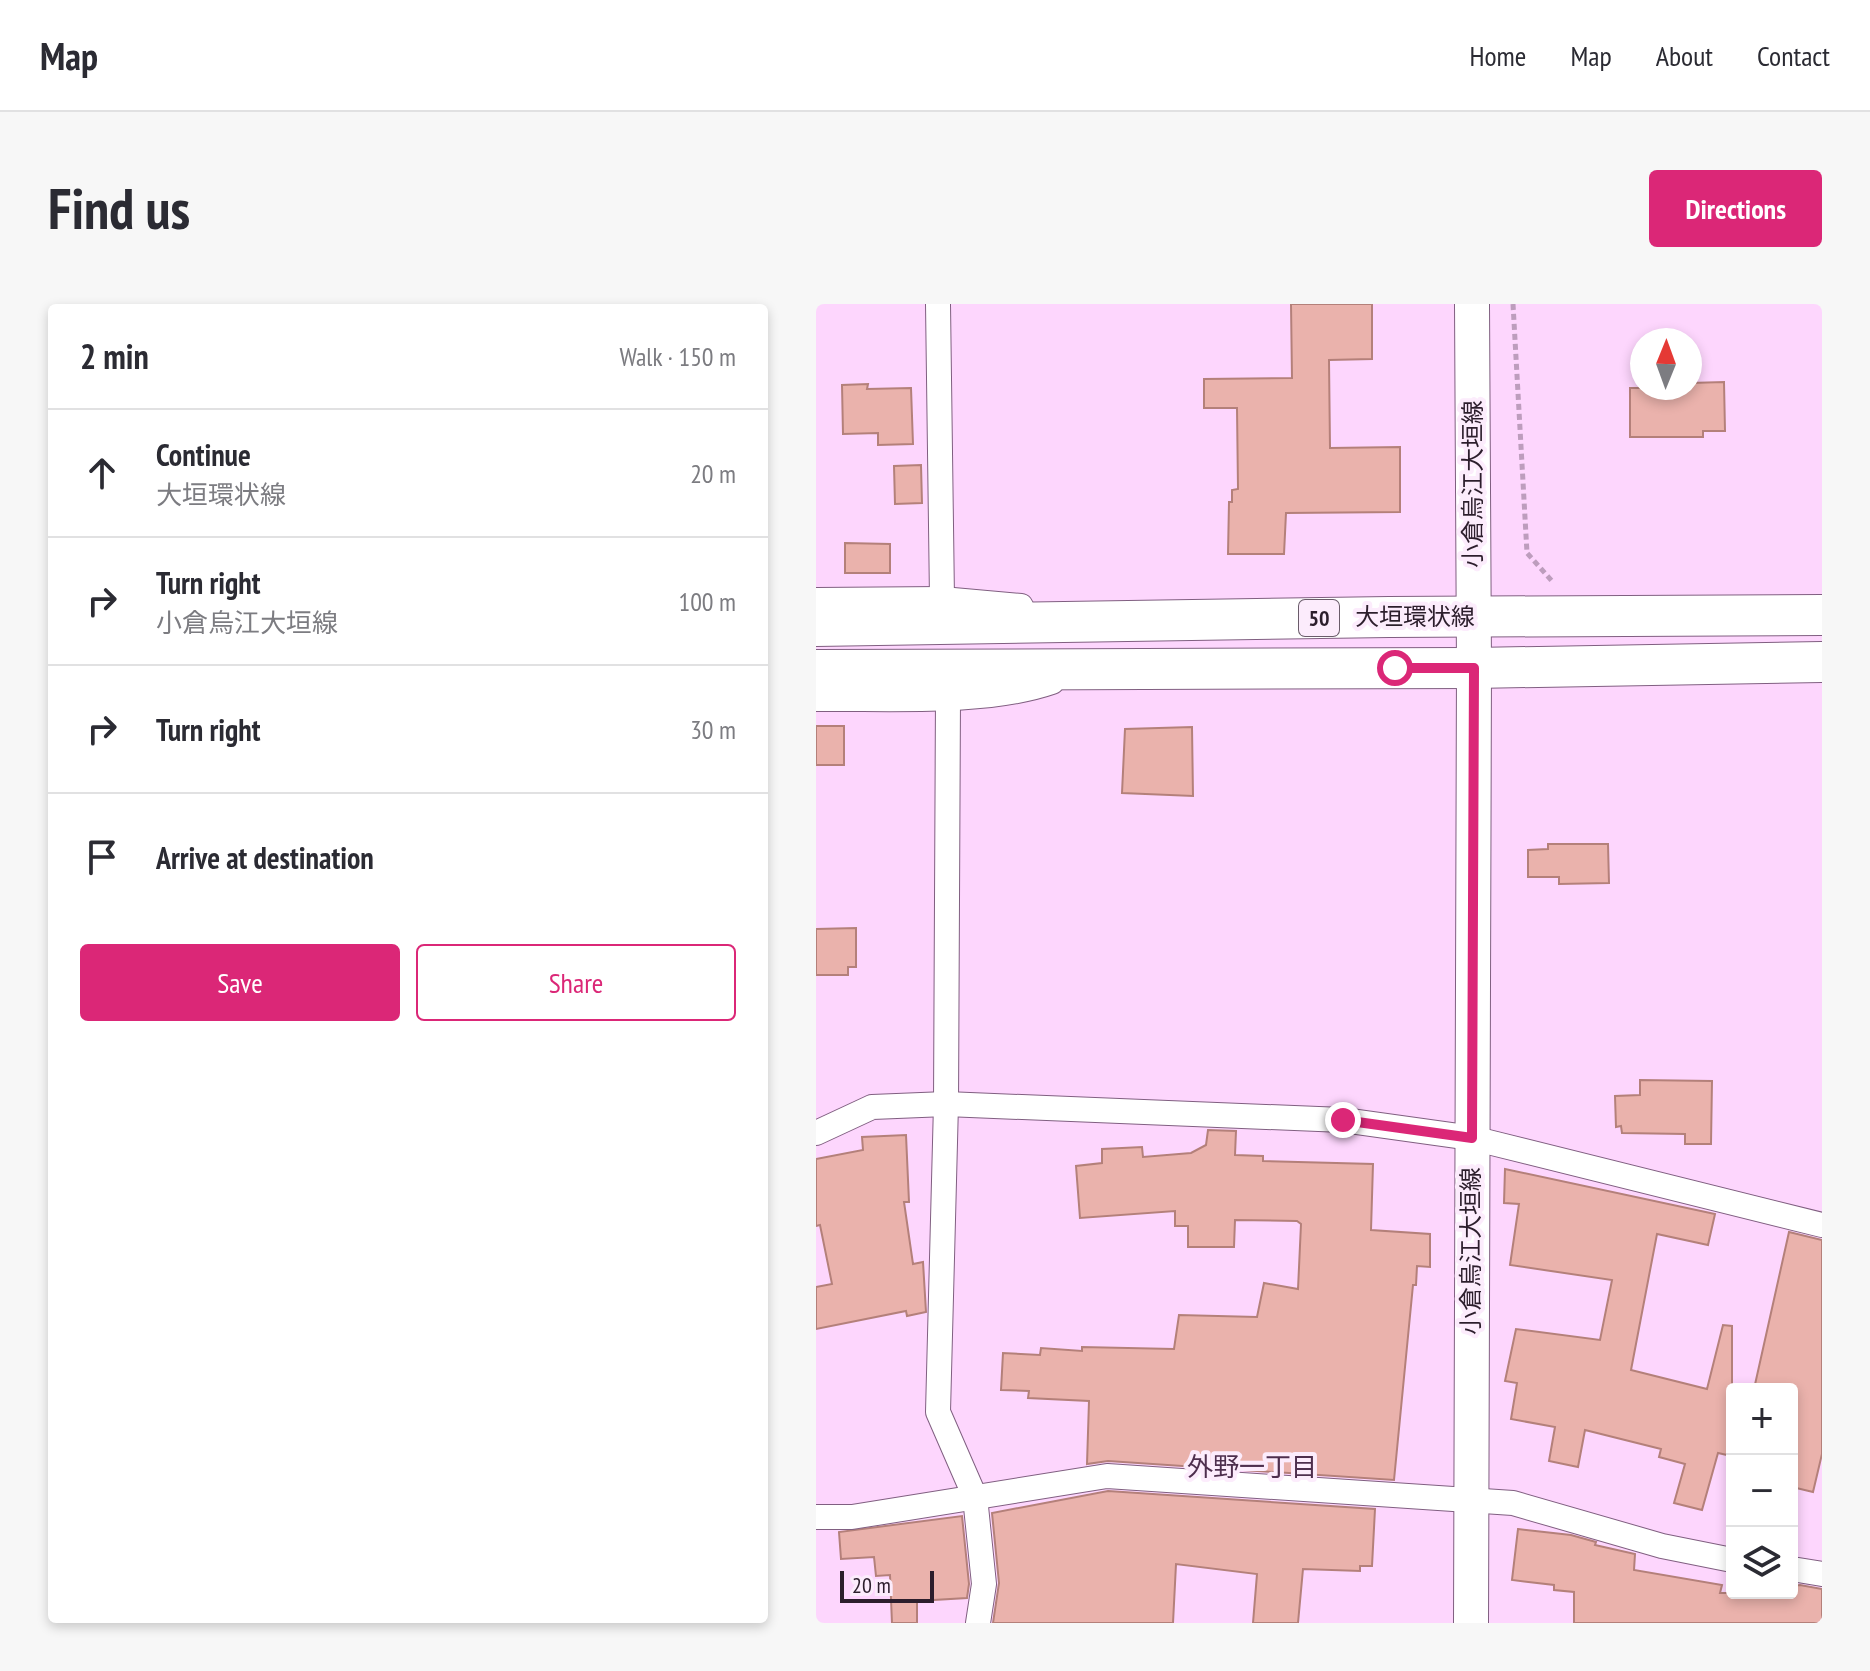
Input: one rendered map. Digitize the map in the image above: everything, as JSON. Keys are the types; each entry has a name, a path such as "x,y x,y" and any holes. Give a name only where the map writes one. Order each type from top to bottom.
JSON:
{"main road":[{"name":"小倉烏江大垣線","path":"1471,1623 1472,304"},
{"name":"大垣環状線","path":"816,626 1822,615"},
{"name":"50","path":"816,670 1474,668 1822,662"}],"street":[{"path":"938,304 942,599"},
{"path":"816,600 942,599 1019,606 1091,621"},
{"path":"816,699 948,697 1037,688 1092,669"},
{"path":"948,697 946,1104 938,1412 975,1497 984,1584 978,1623"},
{"path":"816,1133 872,1107 946,1104 1343,1120 1472,1138 1822,1225"},
{"path":"816,1517 852,1517 1107,1476 1513,1503 1662,1546 1726,1559"},
{"path":"1798,1570 1822,1574"}],"path":[{"path":"1513,304 1528,555 1557,586"}],"building":[{"path":"1291,304 1372,304 1372,359 1329,360 1330,448 1400,447 1400,512 1286,513 1284,554 1228,554 1229,502 1232,502 1232,490 1238,489 1237,408 1204,408 1204,379 1292,378"},
{"path":"1724,382 1725,431 1703,431 1703,437 1630,437 1630,400 1702,400 1702,383"},
{"path":"868,384 867,389 911,388 913,444 878,445 878,433 843,434 842,385"},
{"path":"921,465 922,503 895,504 894,466"},
{"path":"845,543 890,544 890,573 845,573"},
{"path":"816,726 844,726 844,765 816,765"},
{"path":"1192,727 1193,796 1122,793 1125,729"},
{"path":"1548,844 1608,844 1609,883 1559,884 1559,877 1528,877 1528,850 1548,849"},
{"path":"856,928 856,967 848,967 848,975 816,975 816,929"},
{"path":"1640,1080 1712,1081 1711,1144 1685,1144 1685,1134 1622,1133 1621,1126 1616,1127 1615,1096 1640,1095"},
{"path":"1208,1130 1236,1131 1235,1155 1263,1156 1263,1161 1373,1164 1371,1230 1430,1234 1430,1267 1417,1266 1416,1285 1413,1285 1394,1480 1108,1461 1087,1464 1089,1401 1028,1398 1029,1391 1001,1390 1003,1353 1040,1355 1041,1348 1082,1351 1082,1347 1174,1349 1179,1315 1257,1317 1264,1283 1298,1289 1301,1224 1297,1221 1235,1220 1234,1247 1188,1247 1188,1226 1175,1226 1175,1211 1080,1218 1076,1166 1102,1163 1102,1149 1142,1147 1143,1157 1191,1153 1206,1145"},
{"path":"906,1135 909,1202 904,1202 913,1264 923,1262 926,1312 907,1316 906,1311 816,1329 816,1287 832,1284 820,1225 816,1226 816,1159 863,1150 862,1137"},
{"path":"1505,1169 1715,1214 1708,1245 1657,1234 1631,1370 1707,1389 1723,1325 1732,1326 1732,1383 1726,1383 1726,1455 1718,1453 1702,1510 1674,1503 1685,1464 1659,1457 1661,1449 1585,1430 1578,1467 1549,1461 1555,1427 1511,1419 1517,1383 1505,1381 1516,1329 1600,1340 1612,1280 1510,1265 1519,1204 1504,1203"},
{"path":"1789,1232 1822,1240 1822,1454 1813,1492 1798,1488 1798,1383 1755,1383"},
{"path":"1108,1491 1375,1509 1372,1566 1360,1566 1360,1571 1303,1569 1298,1623 1253,1623 1257,1574 1176,1564 1173,1623 993,1623 999,1583 992,1513"},
{"path":"962,1516 969,1584 967,1598 917,1601 917,1623 892,1623 890,1575 876,1576 874,1557 841,1559 839,1532"},
{"path":"1518,1529 1571,1535 1596,1542 1595,1545 1635,1554 1634,1570 1722,1585 1720,1593 1726,1593 1726,1599 1798,1599 1798,1585 1822,1589 1822,1623 1574,1623 1574,1592 1554,1590 1554,1585 1512,1580"}],"district":[{"name":"外野一丁目","path":"1252,1467"}],"route":[{"path":"1343,1120 1472,1138 1474,668 1395,668"}]}
